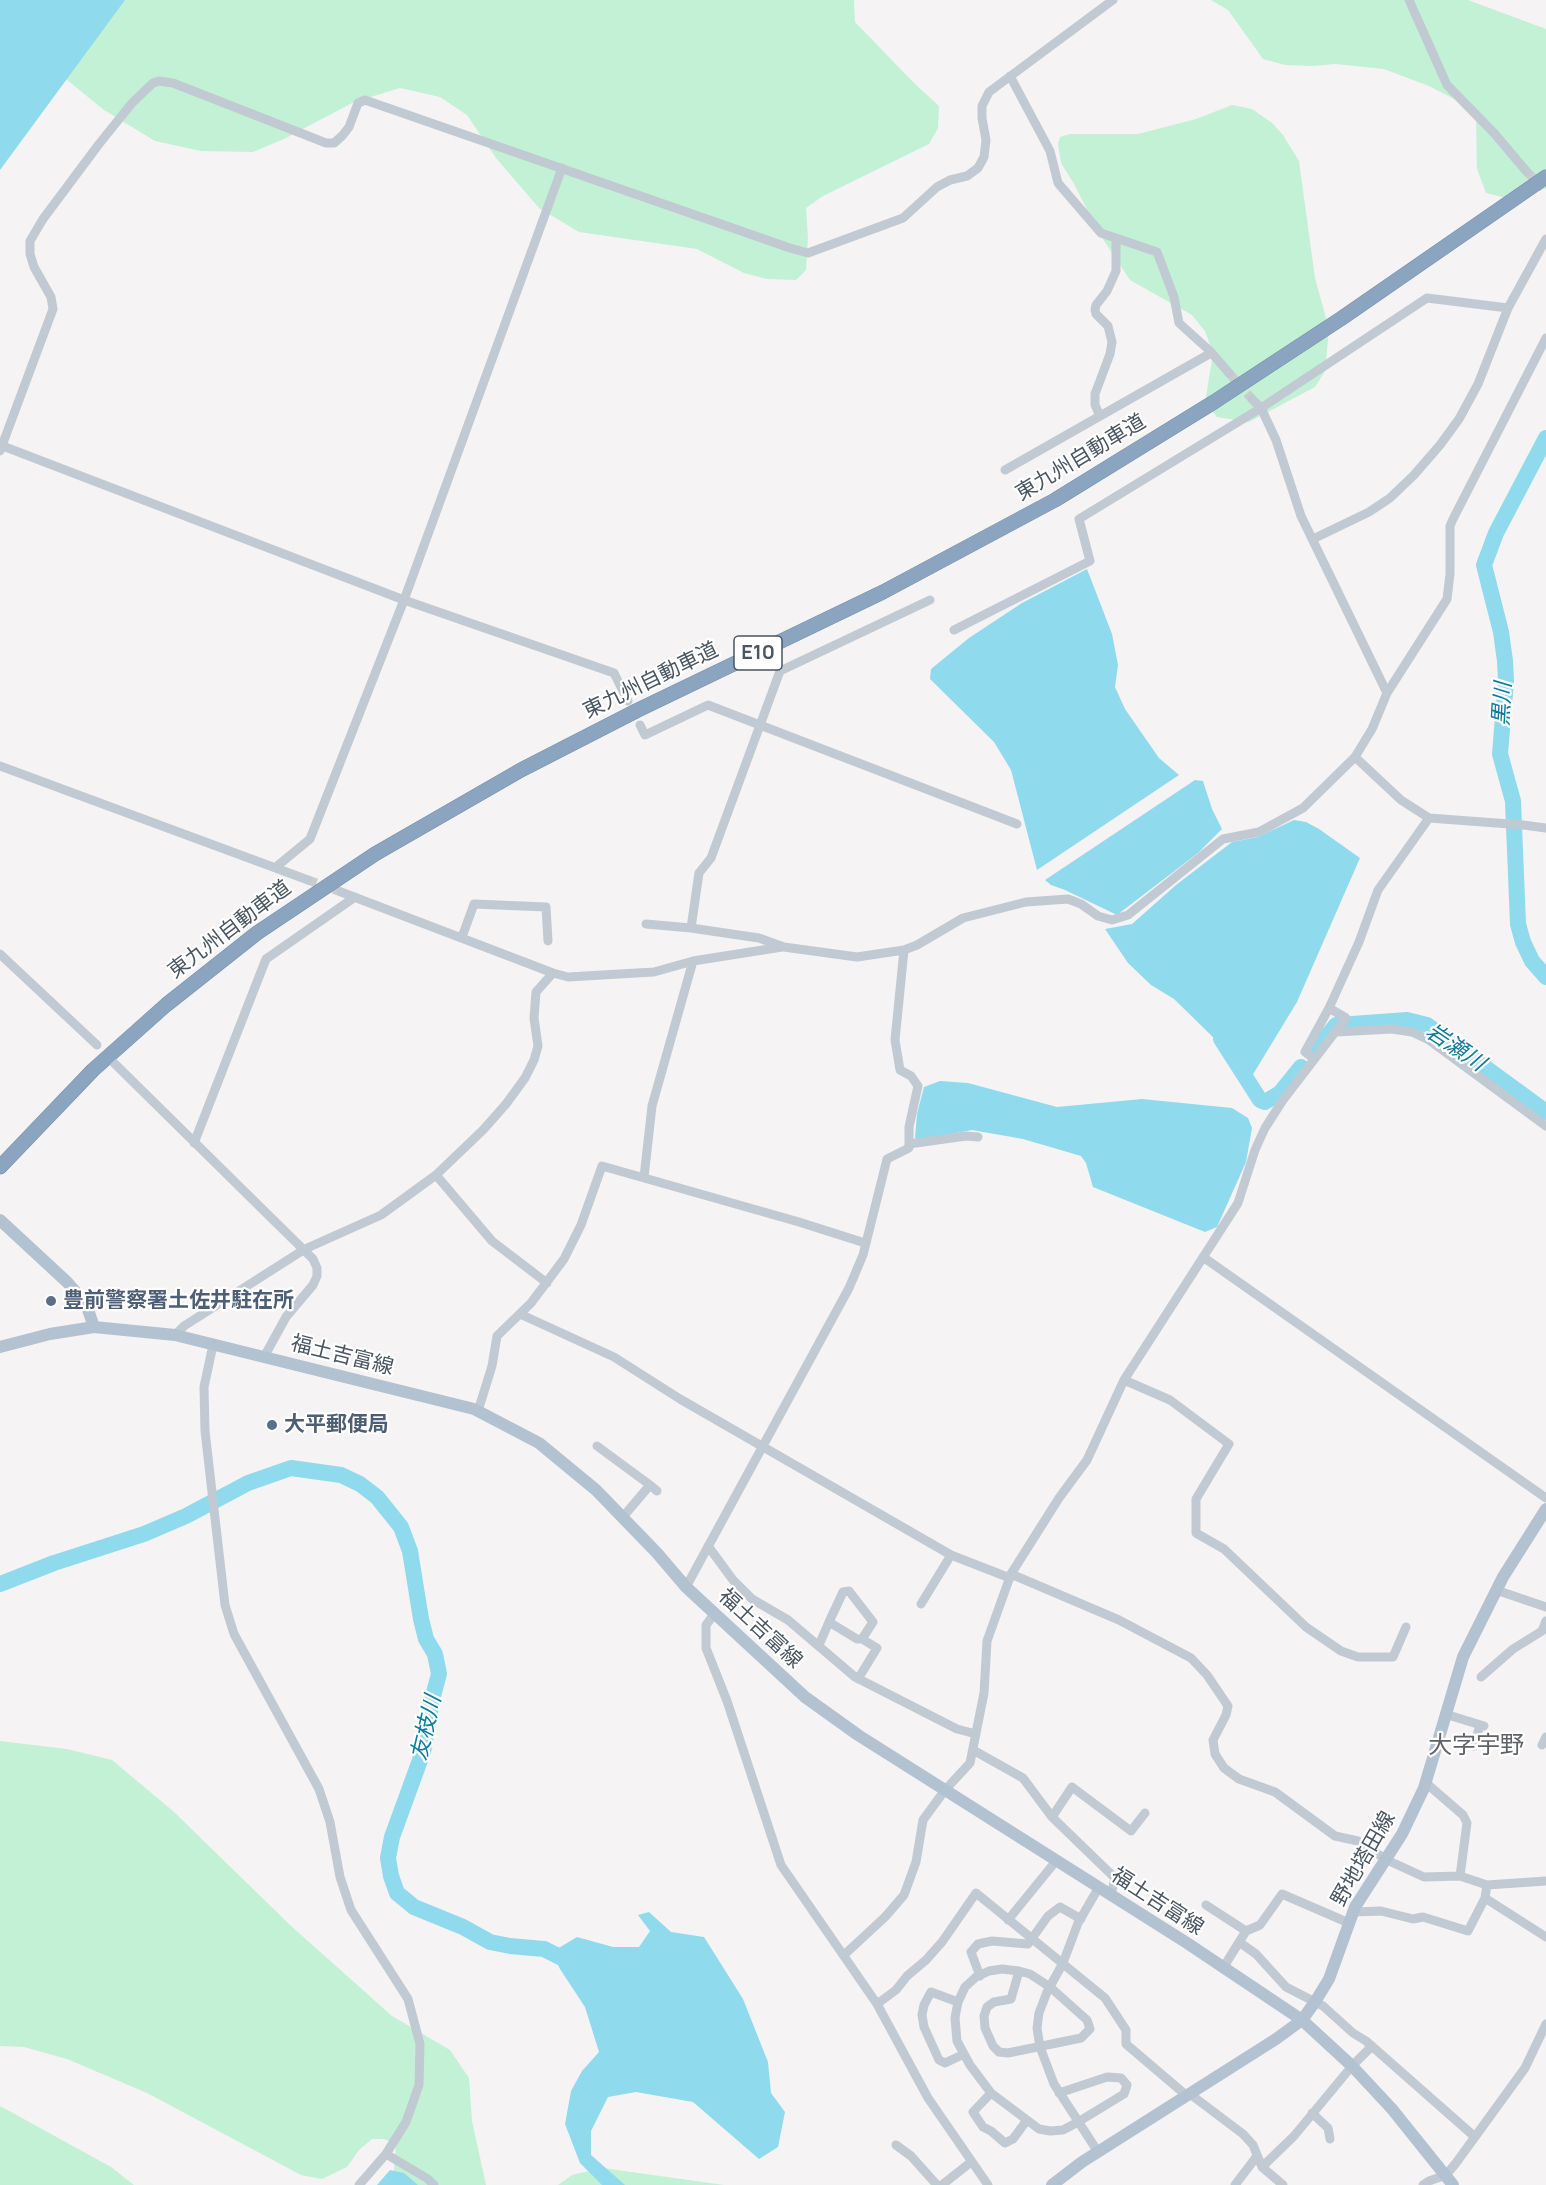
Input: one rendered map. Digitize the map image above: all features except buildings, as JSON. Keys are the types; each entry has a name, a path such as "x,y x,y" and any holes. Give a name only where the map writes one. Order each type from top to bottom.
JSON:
{"highway":[{"name":"東九州自動車道","path":"0,1167 93,1070 166,1005 257,933 375,854 521,770 638,710 883,592 1055,500 1214,402 1342,318 1546,177"}],"main road":[{"path":"0,1220 67,1282 86,1304 94,1327"},
{"name":"福土吉富線","path":"0,1347 28,1339 94,1327 175,1335 478,1411 539,1443 596,1490 657,1553 686,1587 805,1697 858,1735 1099,1887 1302,2020 1352,2066 1392,2109 1449,2180"},
{"name":"野地塔田線","path":"1052,2185 1098,2152 1276,2039 1302,2020 1329,1979 1351,1917 1411,1819 1426,1783 1463,1657 1496,1590 1546,1509"}],"street":[{"path":"628,701 614,673 404,600 1,447 53,309 51,297 34,267 30,254 30,241 43,219 132,102 153,83 159,81 173,83 326,143 334,143 342,136 349,127 358,103 365,100 808,253 903,218 937,187 950,180 967,176 978,168 984,157 986,140 982,106 989,92 1100,12 1113,0"},
{"path":"1409,0 1448,85 1527,172"},
{"path":"1010,76 1050,151 1058,183 1101,233 1157,252 1174,297 1179,322 1229,373"},
{"path":"276,867 310,839 404,600 562,168"},
{"path":"1100,416 1095,405 1095,394 1110,354 1112,342 1108,326 1095,310 1116,272 1116,238"},
{"path":"1313,539 1369,512 1390,498 1440,446 1459,419 1478,384 1508,308 1546,239"},
{"path":"954,630 1090,561 1079,519 1260,408 1427,298 1508,308"},
{"path":"646,924 759,938 784,947 857,957 904,950 917,945 963,918 1026,902 1068,899 1081,904 1098,916 1112,920 1128,915 1223,839 1259,832 1303,808 1355,757 1372,729 1387,693 1447,599 1450,574 1450,533 1453,519 1546,338"},
{"path":"1005,470 1211,353"},
{"path":"1252,399 1260,408 1276,441 1301,516 1387,693"},
{"path":"691,928 699,873 711,858 780,671 930,600"},
{"path":"640,725 645,735 708,705 1017,824"},
{"path":"1355,757 1401,800 1421,815 1429,818 1546,828"},
{"path":"0,766 308,880"},
{"path":"1314,1059 1305,1053 1329,1008 1359,942 1378,890 1429,818"},
{"path":"341,892 568,977 654,972 693,961 784,947"},
{"path":"194,1143 266,959 355,897"},
{"path":"462,937 474,904 546,907 548,941"},
{"path":"686,1587 849,1288 863,1255 887,1159 909,1148 909,1127 918,1086 911,1076 900,1070 896,1040 904,950"},
{"path":"2,960 97,1045"},
{"path":"644,1177 648,1149 648,1124 652,1106 693,961"},
{"path":"175,1335 184,1326 305,1249 381,1215 436,1175 483,1130 525,1078 534,1060 538,1046 534,1018 536,992 553,973"},
{"path":"844,1955 885,1917 904,1895 916,1862 923,1820 945,1790 970,1763 984,1693 987,1641 1010,1576 1059,1498 1087,1460 1124,1380 1238,1203 1255,1150 1265,1128 1283,1100 1346,1018 1329,1008"},
{"path":"1336,1032 1392,1029 1412,1032 1429,1040 1546,1126"},
{"path":"114,1063 313,1259 317,1268 317,1276 313,1285 286,1317 264,1357"},
{"path":"909,1144 966,1136 978,1137"},
{"path":"478,1411 492,1366 497,1336 547,1283 564,1259 581,1225 602,1166 865,1243"},
{"path":"436,1175 492,1241 547,1283"},
{"path":"1203,1257 1546,1498"},
{"path":"520,1314 614,1357 951,1555 1119,1620 1191,1658 1207,1675 1228,1707 1213,1740 1215,1754 1224,1768 1239,1779 1275,1792 1335,1836 1358,1841 1387,1860 1424,1878 1460,1876 1487,1886 1546,1881"},
{"path":"213,1345 204,1387 205,1431 225,1605 234,1634 319,1789 330,1822 340,1876 351,1910 408,2000 420,2044 419,2085 406,2122 386,2154 358,2185"},
{"path":"1124,1380 1170,1400 1229,1444 1196,1498 1196,1533 1224,1549 1306,1627 1341,1651 1358,1657 1393,1657 1406,1627"},
{"path":"597,1446 654,1488 622,1518"},
{"path":"708,1546 733,1580 752,1599 788,1620 858,1679 957,1729 976,1734"},
{"path":"921,1604 951,1555"},
{"path":"1496,1590 1546,1607"},
{"path":"819,1645 843,1592 849,1592 873,1622 862,1639"},
{"path":"715,1613 706,1625 706,1648 728,1701 781,1865 877,2004 928,2098 988,2185"},
{"path":"1481,1677 1513,1648 1542,1631 1546,1621"},
{"path":"829,1622 877,1648 858,1679"},
{"path":"1445,1714 1482,1726 1474,1746"},
{"path":"973,1750 1023,1778 1052,1817 1115,1878 1110,1895"},
{"path":"1426,1783 1463,1815 1467,1822 1460,1876"},
{"path":"1052,1817 1072,1787 1131,1831 1145,1813"},
{"path":"1008,1920 1056,1861"},
{"path":"1223,1968 1246,1931 1260,1925 1282,1894 1351,1917 1381,1911 1413,1919 1423,1917 1468,1931 1485,1898 1487,1886"},
{"path":"1098,2152 1054,2084 1040,2047 1037,2028 1039,2013 1050,1987 1080,1919 1099,1887"},
{"path":"877,2004 896,1990 907,1976 931,1954 976,1893 1105,1998 1126,2030 1126,2044 1189,2095 1243,2134 1252,2145 1262,2167 1283,2185"},
{"path":"1485,1898 1546,1937"},
{"path":"1206,1905 1246,1931"},
{"path":"980,1976 971,1952 978,1944 992,1941 1028,1944 1048,1916 1060,1907 1080,1919"},
{"path":"1239,1942 1256,1954 1286,1987 1323,2006 1475,2137"},
{"path":"1019,1971 1011,1999 994,2002 987,2007 984,2016 985,2028 993,2046 999,2052 1008,2053 1081,2038 1090,2029 1088,2020 1050,1987 1030,1974 1019,1971 1002,1969 989,1971 965,1988 958,2002 955,2018 957,2041 991,2093 1039,2129 1063,2130 1124,2094 1127,2085 1121,2078 1107,2077 1059,2093"},
{"path":"958,2002 932,1992 924,2005 922,2015 924,2027 939,2060 945,2062 964,2054"},
{"path":"1423,2185 1429,2181 1449,2180 1475,2137 1525,2068 1546,2024"},
{"path":"1262,2167 1294,2136 1352,2066 1372,2046"},
{"path":"991,2093 973,2112 983,2127 1005,2143 1013,2139 1027,2120"},
{"path":"1312,2113 1328,2128 1329,2139"},
{"path":"897,2145 911,2156 937,2185"},
{"path":"386,2154 434,2185"},
{"path":"1235,2185 1257,2156"},
{"path":"942,2185 971,2162"}],"green space":[{"path":"0,0 854,0 855,22 939,106 938,128 929,144 823,196 806,208 808,238 806,270 796,280 767,279 744,273 697,249 579,232 539,208 496,158 467,115 440,97 400,88 354,102 284,139 253,152 201,151 155,141 104,110 56,71"},
{"path":"1211,0 1468,0 1546,29 1546,188 1506,198 1486,193 1477,169 1476,117 1462,103 1429,86 1384,69 1335,64 1285,65 1263,59 1228,10"},
{"path":"1232,105 1252,109 1272,123 1283,135 1299,161 1315,278 1329,329 1325,371 1315,387 1249,422 1217,417 1205,403 1213,353 1205,331 1192,315 1130,280 1099,233 1061,163 1058,144 1060,137 1070,134 1138,134 1196,119"},
{"path":"0,1741 67,1749 112,1760 173,1811 290,1925 392,2016 450,2050 469,2078 472,2121 486,2185 393,2185 396,2144 384,2139 372,2139 359,2150 347,2167 322,2179 301,2175 147,2093 67,2059 24,2047 0,2046"},
{"path":"0,2106 111,2167 134,2185 0,2185"},
{"path":"603,2168 724,2185 558,2185 572,2175"}],"water":[{"path":"0,0 125,0 0,170"},
{"path":"1087,569 1112,634 1118,665 1115,687 1125,709 1159,758 1179,775 1037,870 1011,770 994,742 930,679 931,669 969,638 1022,603"},
{"path":"1195,780 1203,781 1212,809 1222,829 1198,853 1117,915 1051,885 1045,880"},
{"path":"1294,820 1306,822 1319,829 1360,858 1297,1002 1252,1076 1227,1039 1218,1042 1174,999 1151,985 1128,963 1105,929 1132,924 1176,885 1232,842 1258,837"},
{"path":"940,1081 968,1083 1057,1107 1142,1099 1232,1108 1248,1118 1252,1128 1246,1162 1217,1227 1205,1232 1093,1187 1086,1163 1081,1156 1023,1139 972,1130 918,1140 915,1138 917,1114 924,1087"},
{"path":"649,1912 671,1932 704,1937 743,1999 768,2062 771,2093 785,2112 778,2147 759,2159 693,2102 636,2092 608,2097 591,2131 591,2155 625,2185 602,2185 580,2163 565,2124 571,2091 582,2071 599,2052 585,2007 560,1969 552,1952 577,1937 613,1947 639,1947 650,1931 638,1915"},
{"path":"390,2170 404,2173 418,2185 377,2185"}],"waterway":[{"name":"黒川","path":"1546,438 1496,533 1484,565 1501,632 1505,661 1506,681 1500,754 1513,801 1518,924 1532,961 1546,977"},
{"name":"岩瀬川","path":"1352,1024 1407,1020 1427,1025 1546,1112"},
{"name":"岩瀬川","path":"1318,1047 1336,1025"},
{"name":"岩瀬川","path":"1221,1039 1260,1100 1265,1102 1280,1093 1301,1067"},
{"name":"友枝川","path":"0,1584 54,1563 144,1534 186,1516 248,1483 291,1468 341,1475 360,1484 377,1497 401,1527 410,1551 426,1639 435,1654 439,1674 423,1752 392,1837 388,1858 397,1893 414,1907 463,1927 490,1942 544,1949 572,1963"}],"tunnel":[{"path":"1527,172 1546,190"},
{"path":"1229,373 1252,399"},
{"path":"308,880 341,892"}],"place":[{"name":"豊前警察署土佐井駐在所","path":"51,1301"},
{"name":"大平郵便局","path":"272,1425"}],"district":[{"name":"大字宇野","path":"1476,1746"}]}
